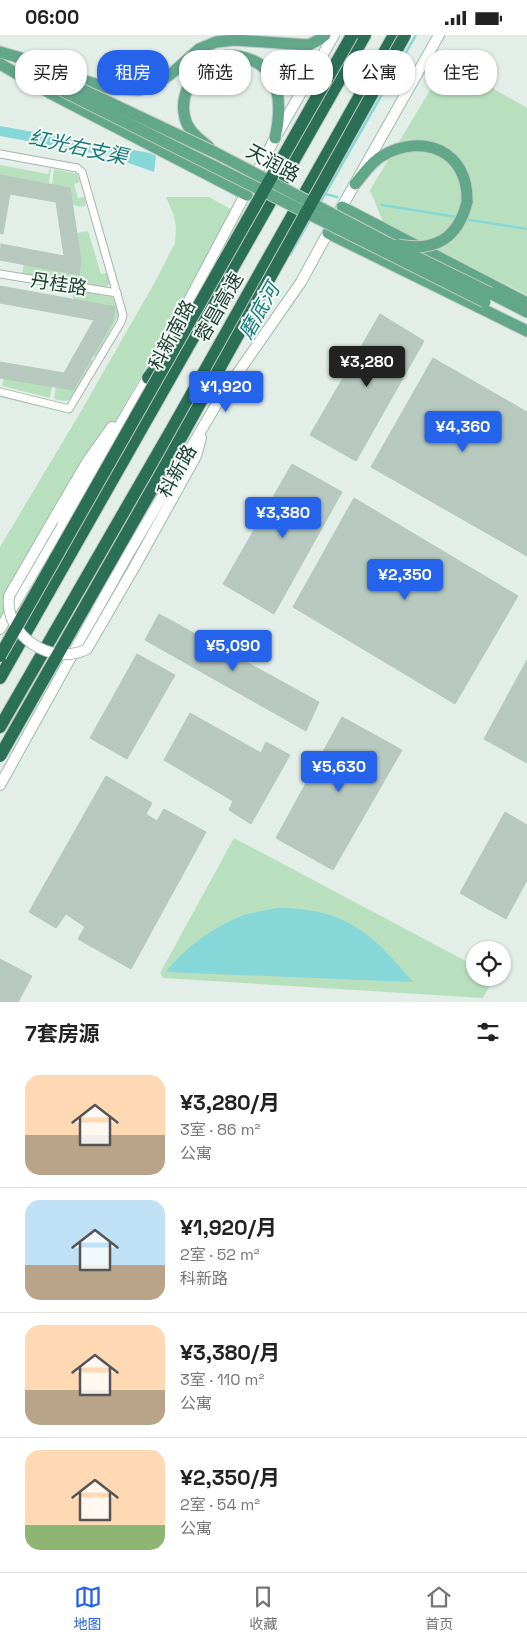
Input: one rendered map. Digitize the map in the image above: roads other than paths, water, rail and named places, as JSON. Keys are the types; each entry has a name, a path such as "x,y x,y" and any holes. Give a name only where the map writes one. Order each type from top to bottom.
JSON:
{"highway":[{"path":"0,656 352,35"},
{"name":"蓉昌高速","path":"0,678 365,35"},
{"path":"0,756 169,459 405,35"},
{"name":"蓉昌高速","path":"0,727 394,37"},
{"path":"148,378 246,246"}],"main road":[{"path":"0,52 56,68 79,79 111,89 140,89 154,85 171,74 199,49 216,42 242,40 309,45 324,35"},
{"name":"科新南路","path":"0,629 148,378 247,195 275,138 334,35"},
{"name":"科新路","path":"0,785 126,558 205,423 221,396 301,282 439,35"},
{"name":"天润路","path":"0,52 15,60"},
{"path":"216,153 194,135 185,118 184,100 190,81 199,69 212,60 227,55 241,56 253,60 264,67 273,79 279,96 279,121 275,138"},
{"path":"0,64 42,88 247,195"},
{"name":"天润路","path":"0,64 15,69"},
{"name":"天润路","path":"81,95 487,298 527,312"},
{"name":"天润路","path":"84,95 216,153 388,243 487,298 527,323"},
{"path":"355,184 379,157 407,146 430,147 448,156 464,175 467,188 464,216 458,227 442,242 422,246 388,243"},
{"path":"342,207 527,303"},
{"path":"328,233 527,331"},
{"path":"148,378 87,462 10,596 8,604 11,615 18,630 31,643 50,653 67,655 87,649 196,456 205,423"}],"street":[{"path":"0,154 77,169 82,172 122,310 121,322 69,409 0,392"},
{"name":"丹桂路","path":"0,274 117,293"}],"water":[{"path":"0,126 150,153 156,156 154,172 109,156 0,136"},
{"path":"278,908 301,909 339,918 370,937 413,982 166,972 191,946 222,925 244,915"}],"waterway":[{"name":"磨底河","path":"320,203 416,35"},
{"name":"红光右支渠","path":"325,194 337,197"},
{"name":"红光右支渠","path":"382,205 457,217"},
{"name":"磨底河","path":"290,255 311,218"},
{"name":"红光右支渠","path":"464,219 527,229"}]}
